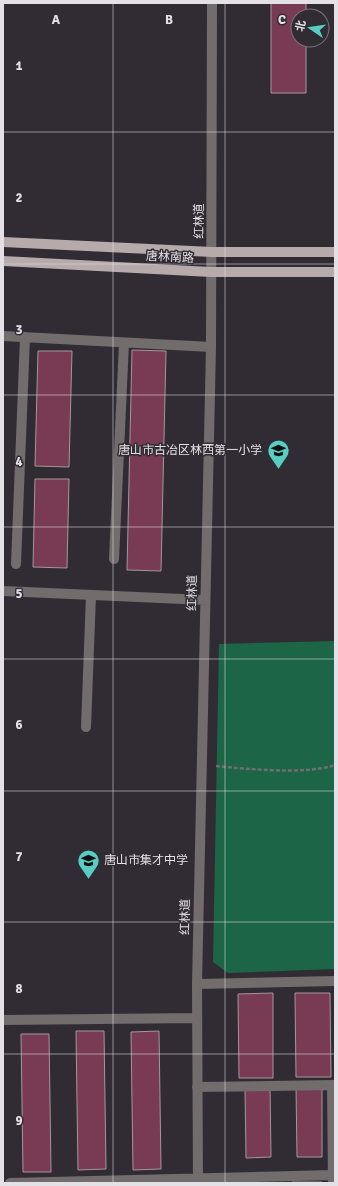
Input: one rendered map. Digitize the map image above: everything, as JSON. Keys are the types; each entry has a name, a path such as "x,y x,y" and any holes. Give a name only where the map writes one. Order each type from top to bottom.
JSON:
{"main road":[{"name":"唐林南路","path":"3,242 212,252 335,252"},
{"name":"唐林南路","path":"3,261 211,272 335,272"}],"street":[{"name":"红林道","path":"198,1181 197,984 211,347 212,3"},
{"path":"3,336 211,347"},
{"path":"16,564 25,337"},
{"path":"114,559 124,342"},
{"path":"3,591 205,600"},
{"path":"86,727 91,595"},
{"path":"197,984 335,981"},
{"path":"3,1020 197,1018"},
{"path":"10,1183 333,1179 333,1085 197,1087"}],"path":[{"path":"202,764 247,769 298,770 335,765"}],"green space":[{"path":"335,641 335,969 228,973 213,962 219,644"}],"building":[{"path":"271,3 306,3 306,8 290,8 290,48 306,48 306,93 271,93"},
{"path":"132,350 166,351 161,571 127,570"},
{"path":"38,351 72,351 69,467 35,466"},
{"path":"35,479 69,479 67,568 33,567"},
{"path":"273,993 273,1078 239,1078 238,994"},
{"path":"295,993 330,993 331,1077 296,1077"},
{"path":"76,1031 104,1031 106,1169 78,1170"},
{"path":"159,1031 161,1169 133,1170 131,1032"},
{"path":"21,1034 49,1034 51,1172 23,1172"},
{"path":"296,1086 322,1086 322,1157 297,1157"},
{"path":"245,1087 270,1087 271,1157 246,1158"},
{"path":"322,1182 322,1183 292,1183"}],"place":[{"name":"唐山市古冶区林西第一小学","path":"278,470"},
{"name":"唐山市集才中学","path":"88,880"}]}
